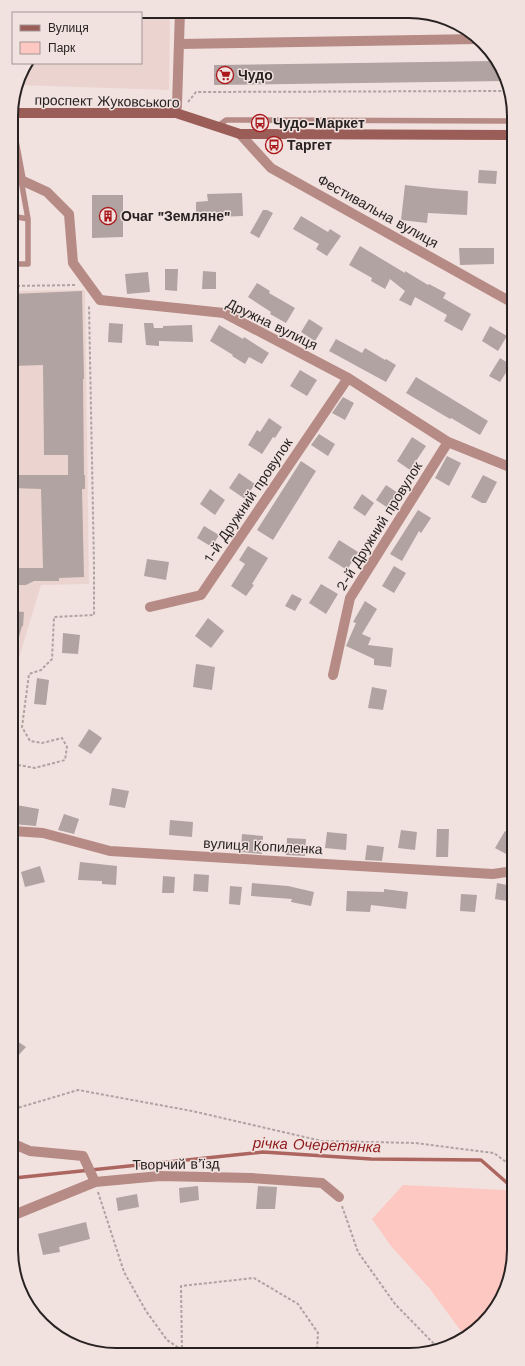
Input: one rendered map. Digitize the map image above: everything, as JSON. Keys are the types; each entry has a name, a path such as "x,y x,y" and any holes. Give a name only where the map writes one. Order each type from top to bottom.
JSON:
{"street":[{"path":"177,109 180,18"},
{"path":"179,44 470,39"},
{"name":"проспект Жуковського","path":"18,113 177,109 217,127 240,134 507,135"},
{"name":"Фестивальна вулиця","path":"240,134 271,168 507,298"},
{"path":"18,164 21,180"},
{"name":"Дружна вулиця","path":"21,180 47,192 69,214 73,263 100,300 224,313 348,378 448,442 507,466"},
{"name":"1-й Дружний провулок","path":"150,606 201,595 348,378"},
{"name":"2-й Дружний провулок","path":"333,675 350,598 448,442"},
{"name":"вулиця Копиленка","path":"18,831 43,833 110,851 493,874 507,872"},
{"path":"18,1146 30,1151 83,1156 95,1182"},
{"name":"Творчий в’їзд","path":"18,1213 95,1182 160,1176 251,1178 322,1184 339,1197"}],"lane":[{"path":"217,127 226,120 507,121"},
{"path":"18,264 28,264 28,219 21,180"},
{"path":"18,217 28,219"}],"path":[{"path":"177,109 187,102 196,92 504,91"},
{"path":"18,286 89,285"},
{"path":"18,765 34,768 65,760 67,747 62,738 42,743 30,741 22,726 29,674 41,670 52,659 54,617 94,615 89,303"},
{"path":"18,1108 78,1090 192,1111 322,1141 416,1143 494,1153 507,1163"},
{"path":"95,1182 124,1272 146,1311 167,1340 178,1348"},
{"path":"339,1197 358,1252 395,1304 435,1345"},
{"path":"182,1348 181,1286 254,1278 298,1304 318,1333 317,1348"}],"shaded area":[{"path":"142,18 170,18 169,90 23,85 32,64 142,64"},
{"path":"85,290 89,584 41,585 18,661 18,291"}],"green space":[{"path":"403,1185 505,1190 507,1192 507,1257 505,1269 502,1282 497,1293 483,1315 462,1333 430,1289 391,1246 372,1219"}],"building":[{"path":"490,61 501,81 214,85 214,65"},
{"path":"479,170 497,171 496,184 478,183"},
{"path":"405,185 468,191 467,215 428,213 427,223 401,220"},
{"path":"242,193 243,216 196,218 196,202 208,201 207,194"},
{"name":"Очаг \"Земляне\"","path":"92,195 123,195 123,237 92,238"},
{"path":"263,210 273,213 259,238 250,233"},
{"path":"301,216 328,232 330,229 341,236 327,256 316,249 319,244 293,229"},
{"path":"360,246 405,273 405,271 428,285 429,284 446,293 443,298 471,314 462,331 444,321 447,315 415,297 411,306 399,300 405,291 390,279 385,289 371,281 372,278 349,265"},
{"path":"459,248 494,248 494,264 460,265"},
{"path":"165,269 178,269 177,291 165,290"},
{"path":"203,271 216,272 216,289 202,289"},
{"path":"148,272 150,292 127,294 125,274"},
{"path":"257,283 270,291 269,293 295,308 286,323 270,314 271,312 248,297"},
{"path":"82,291 85,475 85,489 82,489 84,577 59,578 59,581 34,581 26,585 18,585 18,568 43,568 41,489 18,488 18,475 68,475 68,455 44,455 43,365 18,366 18,294"},
{"path":"309,319 323,328 315,341 301,332"},
{"path":"109,323 123,324 122,343 108,342"},
{"path":"144,323 153,323 154,328 163,328 163,326 192,325 193,342 159,341 159,346 146,345"},
{"path":"219,325 243,339 244,337 269,353 262,364 249,357 245,364 210,341"},
{"path":"490,326 507,336 498,351 482,341"},
{"path":"336,339 362,353 365,348 396,365 386,382 329,351"},
{"path":"500,358 507,362 507,371 500,382 489,376"},
{"path":"300,370 317,380 307,396 290,386"},
{"path":"416,377 488,421 480,435 406,393"},
{"path":"343,397 354,403 345,420 332,413"},
{"path":"269,418 282,427 275,438 273,437 262,454 248,445 257,430 260,432"},
{"path":"319,434 335,444 328,456 311,445"},
{"path":"412,437 426,446 410,470 397,461"},
{"path":"447,456 461,463 449,486 435,478"},
{"path":"301,461 316,471 273,540 257,530"},
{"path":"239,473 255,484 245,499 229,488"},
{"path":"483,475 497,482 486,503 482,503 471,497"},
{"path":"386,485 398,493 388,508 376,500"},
{"path":"210,489 225,500 215,515 200,504"},
{"path":"362,494 374,503 365,516 353,508"},
{"path":"418,510 431,518 421,533 419,531 402,561 390,554"},
{"path":"204,526 219,535 212,547 197,538"},
{"path":"339,540 358,552 347,570 328,558"},
{"path":"248,546 268,558 252,584 254,585 246,596 231,586 245,564 239,560"},
{"path":"147,559 169,562 166,580 144,576"},
{"path":"394,566 406,573 394,593 382,586"},
{"path":"321,584 338,594 326,614 309,603"},
{"path":"292,594 302,599 295,611 285,606"},
{"path":"365,601 377,609 362,634 371,638 368,645 393,648 391,667 374,665 374,659 346,646 356,623 353,622"},
{"path":"18,611 24,612 18,641"},
{"path":"208,618 224,631 211,648 195,636"},
{"path":"63,633 80,635 78,654 62,653"},
{"path":"196,664 215,667 212,690 193,687"},
{"path":"37,678 49,680 46,705 34,704"},
{"path":"372,687 387,690 383,710 368,708"},
{"path":"89,729 102,738 91,754 78,746"},
{"path":"112,788 129,791 125,808 109,805"},
{"path":"18,805 39,809 36,826 18,824"},
{"path":"64,814 79,819 74,834 58,830"},
{"path":"170,820 193,822 192,837 169,835"},
{"path":"437,829 449,829 448,857 436,857"},
{"path":"401,830 417,832 415,850 398,848"},
{"path":"505,831 507,832 507,854 495,848"},
{"path":"327,832 347,834 346,850 325,848"},
{"path":"242,834 263,836 262,854 241,852"},
{"path":"287,838 306,839 305,856 286,855"},
{"path":"367,845 384,847 382,861 365,860"},
{"path":"80,862 117,866 116,885 102,884 102,881 78,880"},
{"path":"40,866 45,882 25,887 21,872"},
{"path":"194,874 209,875 208,892 193,891"},
{"path":"163,876 175,877 174,893 162,893"},
{"path":"252,883 288,886 314,892 311,906 291,902 292,899 251,896"},
{"path":"497,883 507,885 507,901 495,899"},
{"path":"230,886 242,887 240,905 229,904"},
{"path":"384,889 408,892 406,909 371,905 370,912 346,911 347,891 384,892"},
{"path":"461,894 477,895 475,912 460,911"},
{"path":"18,1042 26,1047 18,1056"},
{"path":"198,1186 199,1200 180,1203 179,1188"},
{"path":"258,1186 277,1187 275,1209 256,1209"},
{"path":"137,1194 139,1207 118,1211 116,1198"},
{"path":"86,1222 90,1239 59,1247 60,1252 43,1255 38,1234"}],"waterway":[{"name":"річка Очеретянка","path":"18,1178 263,1152 371,1159 481,1160 507,1183"}],"place":[{"name":"Чудо","path":"225,75"},
{"name":"Чудо-Маркет","path":"260,123"},
{"name":"Таргет","path":"274,145"},
{"name":"Очаг \"Земляне\"","path":"108,216"}]}
